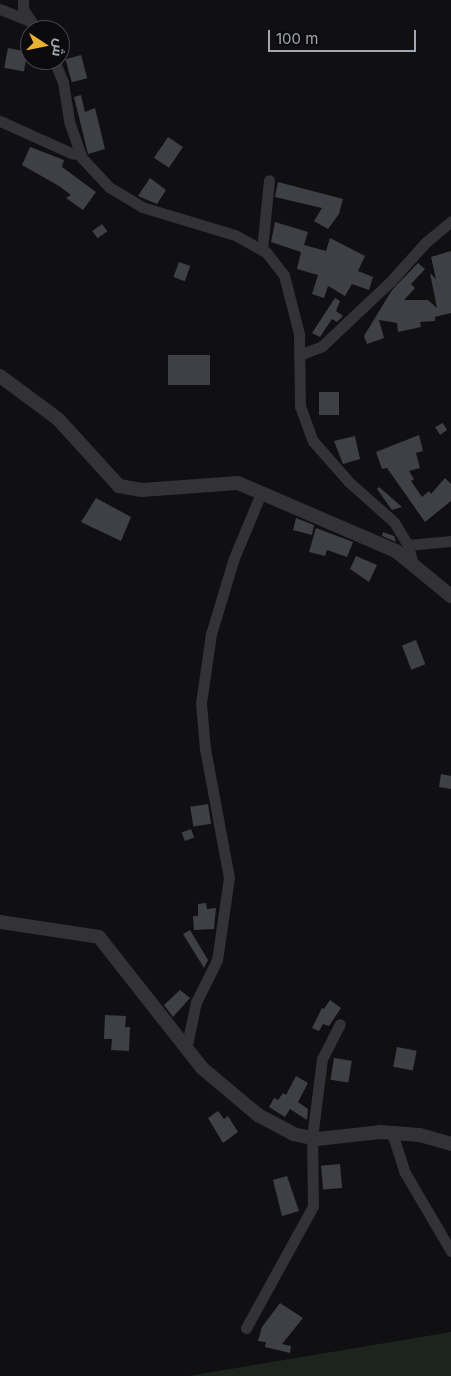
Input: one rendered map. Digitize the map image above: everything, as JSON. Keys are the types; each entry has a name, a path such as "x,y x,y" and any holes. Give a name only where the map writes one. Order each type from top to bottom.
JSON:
{"street":[{"path":"23,0 31,20"},
{"path":"0,9 22,20"},
{"path":"58,70 63,82 69,121 81,155 109,187 142,206 235,235 262,250 284,275 299,334 300,406 313,441 349,482 394,522 408,545 413,565"},
{"path":"0,121 70,154 81,155"},
{"path":"262,250 268,180"},
{"path":"299,355 322,346 391,281 425,243 451,222"},
{"path":"0,376 58,419 120,486 142,490 238,483 396,552 451,596"},
{"path":"186,1048 196,1002 217,960 229,878 205,749 200,703 211,634 234,558 261,493"},
{"path":"408,545 451,540"},
{"path":"0,922 99,937 202,1068 258,1115 293,1134 312,1138 392,1133 420,1135 451,1144"},
{"path":"246,1328 313,1206 312,1138 322,1059 340,1024"},
{"path":"392,1133 404,1171 451,1250"}],"shaded area":[{"path":"451,1332 451,1376 189,1376"}],"building":[{"path":"8,48 20,50 20,70 24,71 4,68"},
{"path":"81,55 87,78 72,82 68,70 70,70 70,58"},
{"path":"81,95 85,112 95,108 105,149 88,154 74,97"},
{"path":"168,137 183,147 169,168 154,158"},
{"path":"30,147 64,160 62,167 96,192 83,210 66,198 71,195 59,186 22,165"},
{"path":"150,178 166,190 157,204 138,196"},
{"path":"278,182 343,199 339,214 328,229 314,221 322,208 275,197"},
{"path":"275,222 308,232 304,245 326,251 330,238 365,256 358,271 373,277 369,290 352,284 345,296 328,286 324,298 312,294 318,275 297,269 301,252 271,242"},
{"path":"102,224 107,231 98,238 92,231"},
{"path":"451,251 451,313 435,317 435,321 420,322 421,327 398,332 397,323 379,320 384,338 367,344 364,336 392,290 418,263 425,269 411,284 415,288 404,300 428,300 437,308 430,273 436,279 431,257"},
{"path":"179,262 190,266 185,281 174,277"},
{"path":"335,298 340,301 336,311 343,316 337,322 332,319 320,337 312,333"},
{"path":"168,355 210,355 210,385 168,385"},
{"path":"319,392 339,392 339,415 319,415"},
{"path":"443,423 447,430 440,435 435,427"},
{"path":"419,435 423,451 416,453 420,468 409,471 414,479 411,481 422,497 429,491 431,494 445,478 451,484 451,501 425,522 387,468 382,469 376,452"},
{"path":"355,436 360,459 343,464 334,441"},
{"path":"379,487 402,507 392,510 377,489"},
{"path":"96,498 131,517 121,541 81,522"},
{"path":"296,518 314,525 312,535 293,530"},
{"path":"316,528 353,542 347,557 327,550 325,556 309,552"},
{"path":"383,532 394,536 396,542 382,536"},
{"path":"356,556 377,565 369,582 350,569"},
{"path":"416,640 425,664 411,670 402,645"},
{"path":"441,774 451,776 451,789 439,787"},
{"path":"208,804 211,824 193,827 190,807"},
{"path":"191,829 194,837 185,841 182,833"},
{"path":"206,903 207,909 216,908 214,929 194,930 193,916 198,916 198,904"},
{"path":"190,930 208,960 204,968 183,934"},
{"path":"180,990 190,998 173,1017 164,1005"},
{"path":"330,1000 341,1008 329,1026 323,1024 319,1031 312,1028 322,1008 324,1009"},
{"path":"105,1015 126,1016 125,1027 130,1027 129,1051 111,1050 112,1039 104,1039"},
{"path":"397,1047 417,1051 413,1070 393,1067"},
{"path":"334,1058 352,1061 348,1083 331,1080"},
{"path":"296,1076 308,1083 298,1102 308,1109 307,1120 290,1109 285,1117 269,1107 274,1098 278,1100 283,1093 286,1095"},
{"path":"218,1111 224,1119 228,1116 238,1132 223,1143 208,1118"},
{"path":"340,1164 342,1188 323,1190 321,1166"},
{"path":"287,1176 299,1211 282,1216 273,1180"},
{"path":"280,1303 303,1318 282,1344 291,1346 290,1353 265,1347 266,1342 258,1341 262,1327"}]}
